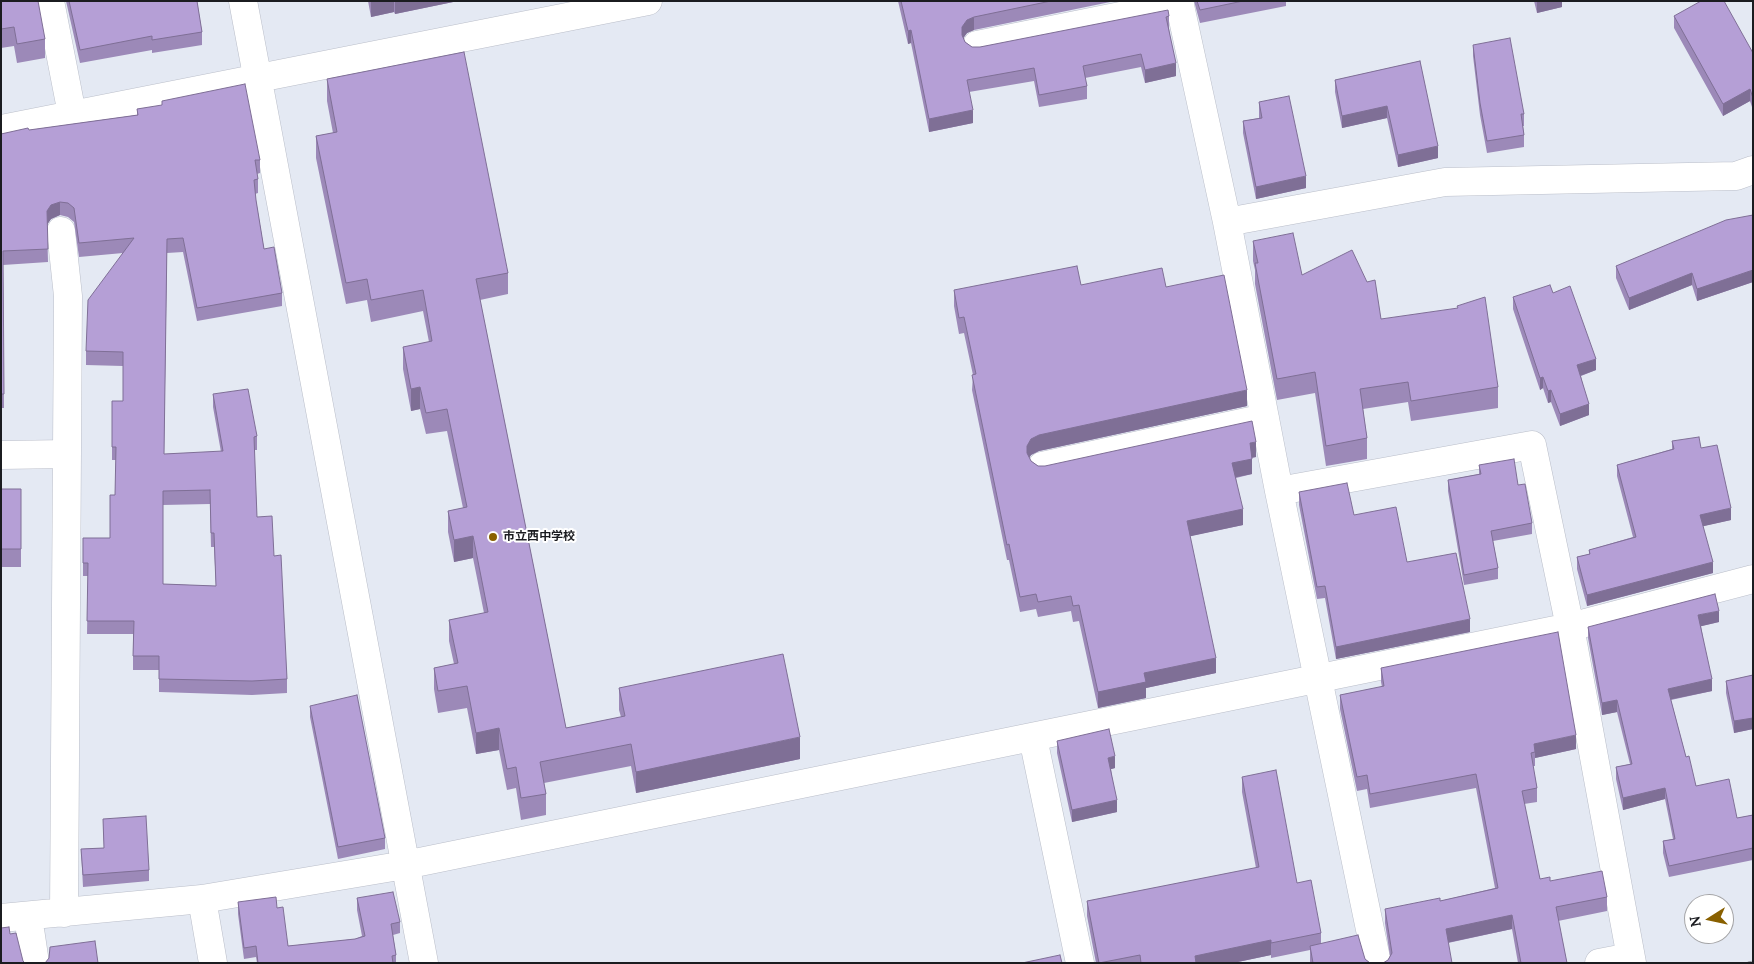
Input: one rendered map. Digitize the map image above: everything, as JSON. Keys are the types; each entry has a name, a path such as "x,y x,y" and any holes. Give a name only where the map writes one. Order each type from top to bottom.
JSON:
{"street":[{"path":"50,1 72,114"},
{"path":"243,1 424,963"},
{"path":"1,129 648,1"},
{"path":"977,45 1180,2 1227,222 1279,491 1377,963"},
{"path":"1227,222 1445,182 1736,176 1753,170"},
{"path":"61,231 68,296 64,913"},
{"path":"1042,466 1265,418"},
{"path":"1279,491 1532,445 1570,628 1631,960 1600,963"},
{"path":"1,456 67,454"},
{"path":"1,918 202,899 406,865 1570,628 1753,579"},
{"path":"1033,738 1080,963"},
{"path":"202,899 213,963"},
{"path":"28,916 35,963"}],"path":[{"path":"1748,963 1753,962"}],"building":[{"path":"1,1 38,1 45,39 17,44 14,27 1,29"},
{"path":"69,1 197,1 202,32 152,40 152,36 80,50"},
{"path":"901,1 1051,1 967,20 962,27 962,35 965,42 972,47 1168,10 1169,16 1166,17 1176,63 1145,70 1141,54 1083,66 1087,86 1039,95 1034,68 967,80 973,110 929,119 911,30 908,31"},
{"path":"1197,1 1243,1 1200,10"},
{"path":"1701,1 1724,1 1753,53 1753,98 1750,89 1723,104 1674,16"},
{"path":"1510,38 1524,114 1521,114 1524,135 1487,141 1473,45"},
{"path":"464,52 508,273 476,279 566,728 625,716 619,688 783,654 800,737 636,772 631,744 540,762 546,794 521,798 516,767 507,769 499,728 476,733 467,686 438,691 434,668 458,663 449,620 488,612 473,536 454,540 448,511 467,507 447,409 426,413 420,387 411,389 403,347 432,341 423,290 371,300 367,279 346,283 316,136 337,132 327,79"},
{"path":"1420,61 1438,146 1398,155 1387,106 1342,116 1335,80"},
{"path":"245,84 260,160 255,160 258,179 254,180 264,249 274,247 282,293 197,308 183,238 167,239 164,454 223,451 213,394 248,389 257,436 254,437 257,517 272,516 274,556 281,555 287,679 252,681 159,679 159,656 133,656 134,621 87,621 88,563 83,563 83,538 110,538 110,495 115,495 116,447 112,447 112,401 123,401 123,352 86,351 88,300 134,238 79,243 74,208 68,203 60,202 51,205 47,211 48,249 3,251 4,394 1,394 1,134 28,128 29,130 138,115 137,109 162,105 162,101","holes":["210,490 211,533 214,533 216,586 163,584 163,491"]},
{"path":"1289,96 1306,176 1256,187 1243,121 1262,118 1259,102"},
{"path":"1753,215 1753,270 1697,289 1692,273 1629,298 1616,266 1726,220"},
{"path":"1293,233 1302,275 1352,250 1367,282 1375,280 1381,319 1458,308 1457,306 1485,297 1498,387 1411,401 1408,382 1360,389 1367,438 1326,446 1315,372 1277,379 1255,263 1258,263 1253,241"},
{"path":"1077,266 1081,285 1162,268 1166,287 1224,275 1247,390 1039,435 1031,439 1027,446 1027,453 1031,461 1038,466 1045,466 1252,421 1256,442 1250,443 1252,459 1232,463 1243,509 1187,521 1216,658 1144,673 1146,682 1098,692 1079,605 1073,606 1071,596 1038,602 1036,594 1020,597 1009,544 1007,545 972,375 976,374 964,317 959,318 954,290"},
{"path":"1550,285 1553,293 1570,286 1596,359 1577,365 1589,404 1560,414 1551,390 1548,391 1543,377 1540,378 1513,297"},
{"path":"1699,437 1701,448 1717,445 1731,508 1700,515 1713,562 1587,595 1577,557 1590,554 1589,550 1636,537 1617,465 1674,449 1672,441"},
{"path":"1514,459 1518,485 1525,484 1532,523 1491,531 1498,568 1464,575 1448,480 1481,474 1479,465"},
{"path":"1347,483 1354,515 1396,507 1407,562 1456,553 1470,619 1336,647 1325,586 1317,587 1299,492"},
{"path":"1,489 21,489 21,549 1,549"},
{"path":"1715,594 1719,611 1698,615 1712,679 1668,689 1686,757 1689,756 1696,786 1729,779 1737,818 1753,815 1753,848 1669,866 1663,841 1675,839 1665,788 1623,798 1616,767 1632,764 1617,700 1602,703 1588,627"},
{"path":"1558,632 1576,735 1534,744 1535,752 1531,753 1537,788 1522,791 1540,879 1550,877 1550,881 1602,871 1607,897 1556,907 1567,963 1521,963 1512,915 1446,929 1452,963 1383,963 1388,960 1392,953 1385,909 1440,898 1440,901 1498,888 1476,774 1370,794 1367,775 1357,777 1340,695 1384,686 1381,668"},
{"path":"1753,675 1753,718 1734,721 1726,681"},
{"path":"357,695 385,838 338,847 310,706"},
{"path":"1109,729 1115,756 1108,758 1117,800 1072,810 1057,741"},
{"path":"1276,770 1297,883 1311,880 1321,933 1271,943 1271,940 1195,956 1196,963 1141,963 1140,955 1099,963 1087,901 1259,867 1242,777"},
{"path":"146,816 149,870 83,875 81,849 104,848 103,819"},
{"path":"393,892 400,922 391,924 396,955 392,956 393,963 258,963 256,946 244,948 238,902 276,897 277,908 283,907 288,946 355,939 365,936 357,898"},
{"path":"9,927 10,934 16,933 25,963 1,963 1,928"},
{"path":"1358,935 1365,959 1370,963 1313,963 1310,946"},
{"path":"95,941 98,963 45,963 49,958 50,947"},
{"path":"1060,955 1062,963 1022,963"}],"place":[{"name":"市立西中学校","path":"493,537"}]}
